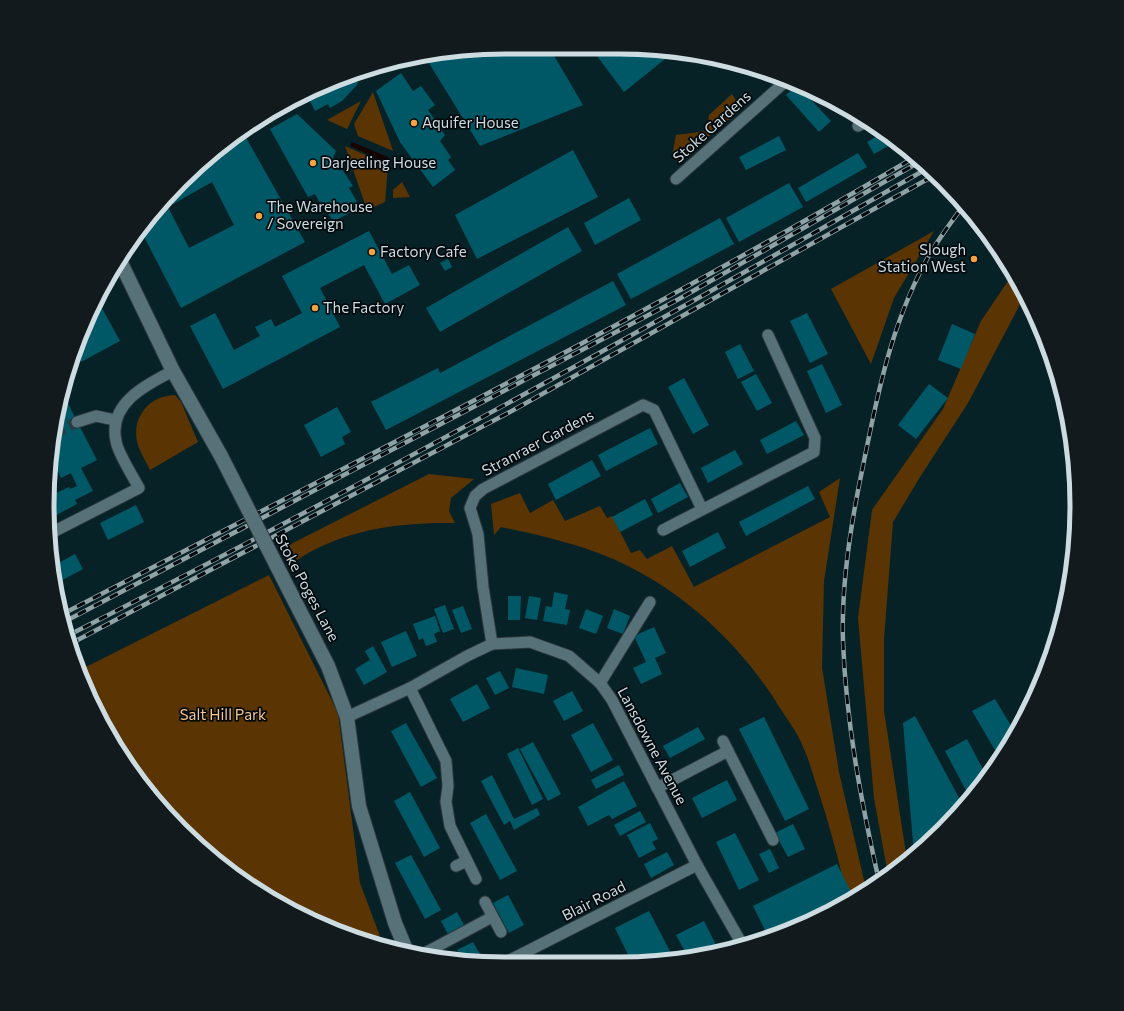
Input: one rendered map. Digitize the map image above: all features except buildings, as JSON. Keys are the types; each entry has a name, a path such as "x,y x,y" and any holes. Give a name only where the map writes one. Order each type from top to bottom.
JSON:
{"street":[{"name":"Stoke Gardens","path":"676,179 781,84"},
{"name":"Stoke Poges Lane","path":"123,267 172,371 221,456 328,666 347,717 359,806 395,923 404,945"},
{"path":"663,530 814,452 815,438 768,335"},
{"path":"55,531 139,488 116,442 115,420 131,396 172,371"},
{"name":"Stranraer Gardens","path":"492,644 483,587 478,534 470,508 475,496 483,489 643,405 654,410 702,509"},
{"path":"77,422 96,416 115,420"},
{"path":"600,683 650,602"},
{"name":"Lansdowne Avenue","path":"347,717 410,688 467,656 492,644 530,642 569,656 600,683 612,700 697,865 740,940"},
{"path":"410,688 446,761 448,786 446,802 450,826 476,879"},
{"path":"657,788 726,746 773,840"},
{"path":"456,866 467,861"},
{"name":"Blair Road","path":"516,957 697,865"},
{"path":"485,902 501,932"},
{"path":"430,950 492,917"}],"green space":[{"path":"373,92 393,151 358,136 354,124"},
{"path":"732,94 739,105 738,112 678,162 672,156 676,135 707,131 709,115"},
{"path":"361,101 347,129 327,120"},
{"path":"345,146 388,165 385,202 367,210"},
{"path":"402,182 410,197 393,198 393,190"},
{"path":"934,231 894,298 871,364 831,289"},
{"path":"1009,279 1021,302 968,403 893,522 884,639 884,711 906,853 887,868 874,798 858,618 872,510 943,409 981,321"},
{"path":"175,395 181,402 198,442 150,470 139,448 136,428 139,419 143,411 156,400 165,396"},
{"path":"429,474 474,479 451,498 449,511 455,523 393,526 353,534 315,549 297,560 289,545"},
{"path":"840,478 824,581 822,668 839,772 865,884 847,895 825,813 809,761 801,742 766,686 732,645 714,626 673,593 651,579 613,559 566,542 501,527 494,535 491,504 520,493 530,513 553,500 565,521 600,506 607,518 612,516 631,553 640,550 647,559 672,546 694,587 830,517 819,492"},
{"name":"Salt Hill Park","path":"269,575 338,713 360,883 381,940 333,923 280,897 231,864 186,825 147,780 130,756 114,731 84,668"}],"shaded area":[{"path":"352,142 388,157 387,163 350,146"}],"tunnel":[{"path":"61,430 77,422"}],"railway":[{"path":"67,612 384,448 598,335 810,218 909,160"},
{"path":"68,620 679,299 914,165"},
{"path":"72,633 393,466 715,289 922,171"},
{"path":"75,641 508,413 929,178"},
{"path":"878,875 860,791 847,701 843,641 845,575 855,509 874,413 894,336 903,310 926,261 960,210"}],"place":[{"name":"Aquifer House","path":"414,123"},
{"name":"Darjeeling House","path":"313,163"},
{"name":"The Warehouse / Sovereign","path":"259,216"},
{"name":"Factory Cafe","path":"372,252"},
{"name":"Slough Station West","path":"974,259"},
{"name":"The Factory","path":"315,308"}]}
